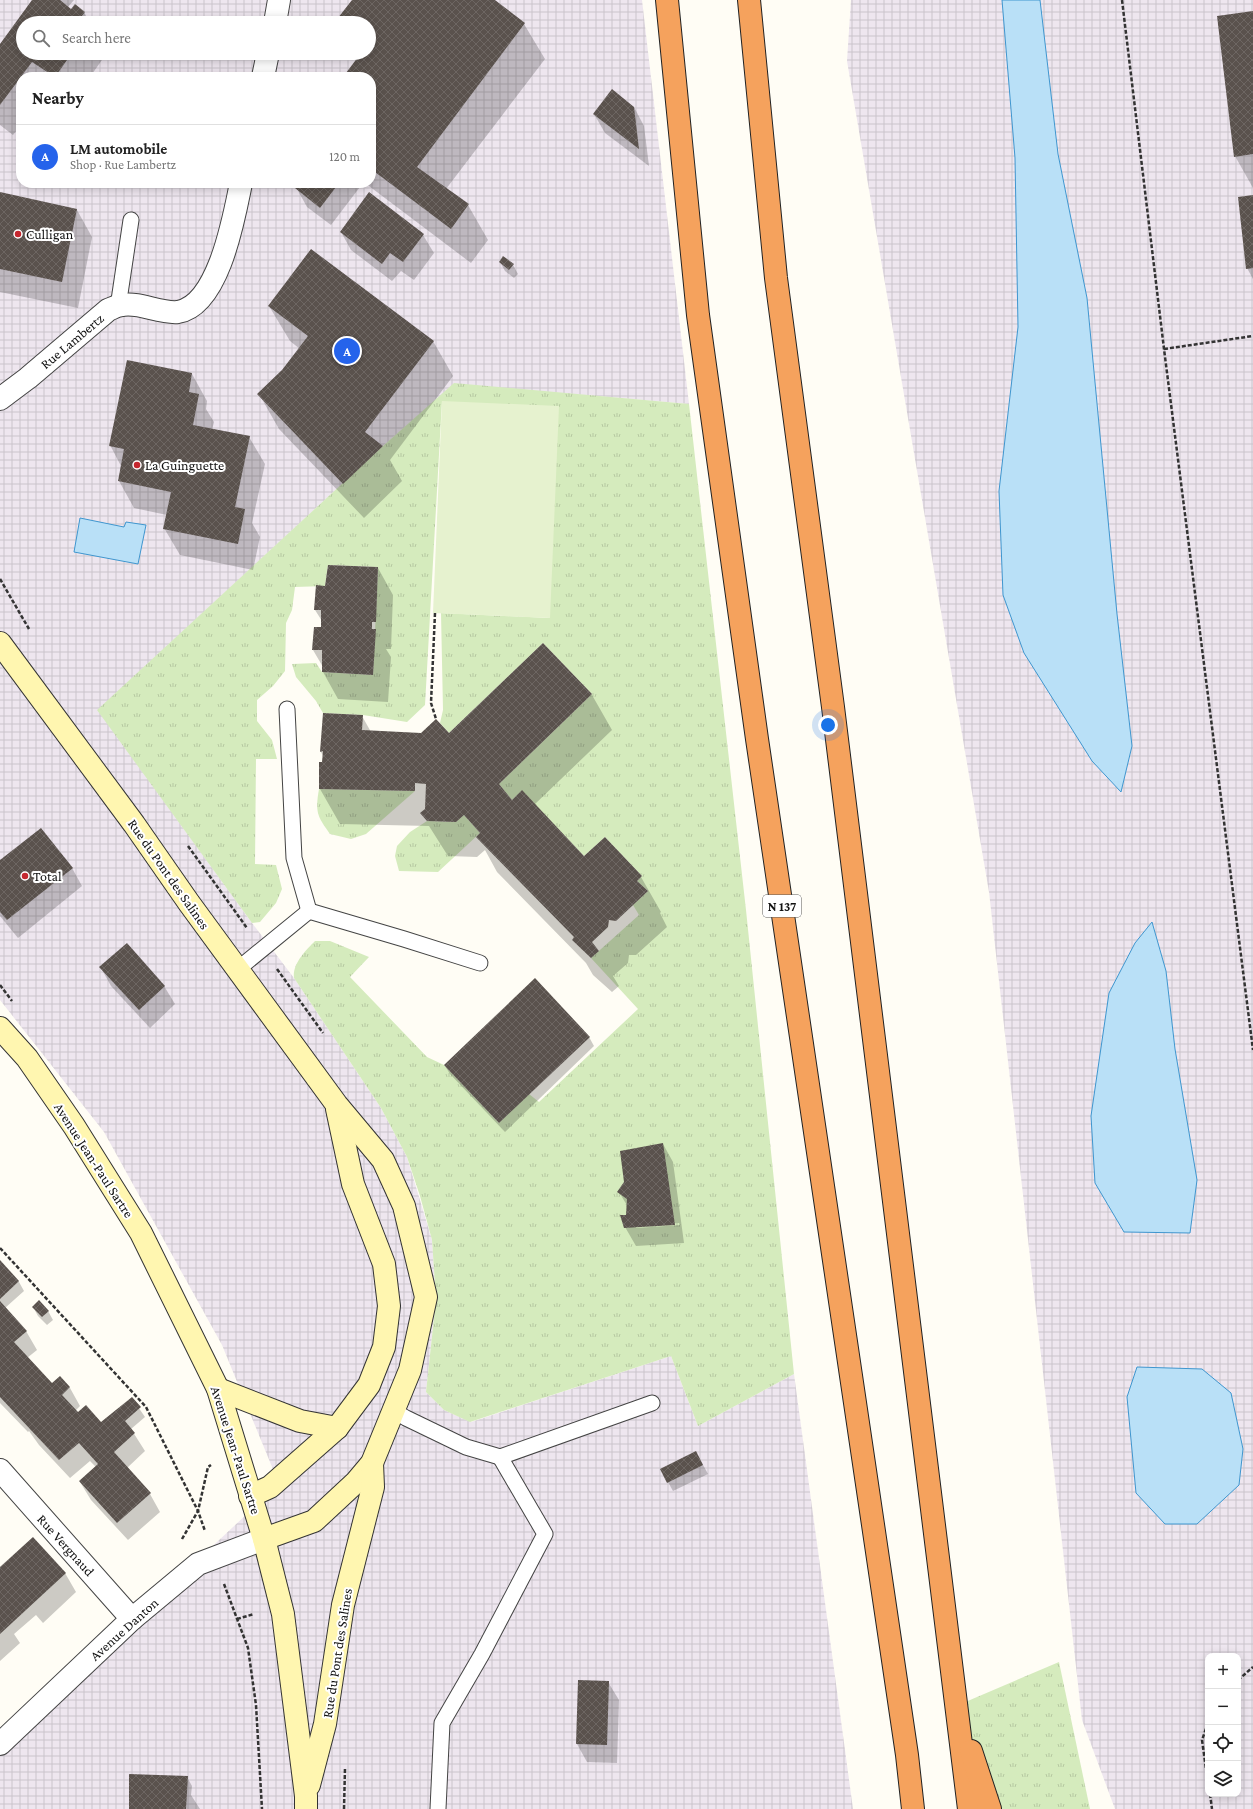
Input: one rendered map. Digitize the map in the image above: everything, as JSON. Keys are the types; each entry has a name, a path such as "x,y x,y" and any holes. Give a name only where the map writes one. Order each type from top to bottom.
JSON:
{"highway":[{"name":"N 137","path":"667,0 698,315 758,746 906,1748 913,1809"},
{"path":"749,0 776,278 833,706 969,1809"},
{"path":"956,1706 990,1809"}],"street":[{"path":"277,16 280,0"},
{"path":"264,72 267,60"},
{"name":"Rue Lambertz","path":"4,392 108,310 123,305 176,312 190,308 202,296 212,281 234,218 240,188"},
{"name":"Rue du Pont des Salines","path":"0,643 134,824 189,903 337,1105 383,1160 404,1206 426,1297 410,1370 394,1411 372,1463 356,1482 314,1520 264,1539"},
{"name":"Avenue Jean-Paul Sartre","path":"0,1028 27,1058 70,1120 141,1233 218,1389 264,1539 283,1614 306,1803"},
{"name":"Rue du Pont des Salines","path":"250,1496 270,1487 337,1428 369,1385 384,1347 389,1306 384,1264 353,1184 337,1105"},
{"path":"369,1385 394,1411"},
{"path":"218,1389 300,1422 337,1428"},
{"name":"Rue du Pont des Salines","path":"306,1803 326,1724 343,1605 373,1487 372,1463"},
{"name":"Rue Vergnaud","path":"0,1470 132,1620"},
{"name":"Avenue Danton","path":"0,1744 132,1620 198,1564 264,1539"}],"lane":[{"path":"118,307 132,220"},
{"path":"287,710 294,858 309,911"},
{"path":"238,969 309,911"},
{"path":"309,911 404,938 480,963"},
{"path":"394,1411 466,1447 500,1457 652,1403"},
{"path":"438,1809 442,1723 482,1654 545,1534 500,1457"}],"path":[{"path":"1122,0 1164,349 1253,1050"},
{"path":"1164,349 1253,336"},
{"path":"0,579 31,634"},
{"path":"435,613 431,703 436,719"},
{"path":"186,844 327,1038"},
{"path":"0,1248 146,1407 198,1511 248,1648 256,1705 262,1809"},
{"path":"179,1543 198,1511 208,1467 238,1455"},
{"path":"1241,1677 1253,1667"},
{"path":"1205,1762 1202,1740 1207,1725"},
{"path":"1210,1797 1212,1809"}],"shaded area":[{"path":"0,0 642,0 689,404 454,384 383,446 98,710 252,923 294,978 381,1108 407,1157 432,1240 436,1299 426,1392 444,1410 471,1422 671,1356 698,1426 794,1374 853,1809 0,1809 0,1745 279,1484 222,1345 104,1132 0,1000"},
{"path":"851,0 1253,0 1253,1809 1115,1809 1082,1720 989,892 847,61"}],"green space":[{"path":"454,383 689,404 746,910 794,1374 698,1426 671,1356 470,1422 444,1410 426,1392 436,1299 432,1240 420,1196 407,1157 381,1108 294,978 297,963 315,941 330,941 369,957 350,977 427,1057 444,1065 499,1123 529,1094 539,1102 638,1009 591,958 639,915 633,905 648,891 637,881 642,876 605,837 584,856 522,791 512,800 499,784 592,694 543,643 449,733 440,723 443,710 441,613 550,618 442,401 425,705 407,722 363,715 323,713 316,701 296,677 292,664 316,663 322,672 373,675 378,567 328,565 325,586 295,587 292,610 286,623 285,671 273,686 257,700 257,721 272,740 277,759 256,759 255,864 276,865 282,889 276,903 260,922 252,923 97,710 383,446"},
{"path":"442,401 559,406 550,618 433,613"},
{"path":"319,789 415,791 366,834 351,839 330,834 322,823 317,809"},
{"path":"464,815 480,833 438,872 399,871 395,856 397,846 410,832 427,821 456,822"},
{"path":"1059,1662 1090,1809 969,1809 956,1706"}],"water":[{"path":"1002,0 1040,0 1058,154 1087,298 1117,614 1132,746 1121,792 1092,761 1024,653 1003,595 999,491 1018,327 1015,158"},
{"path":"80,518 124,527 126,522 146,525 138,564 74,552"},
{"path":"1152,922 1166,971 1175,1049 1197,1180 1190,1233 1124,1232 1095,1183 1091,1116 1109,993 1135,943"},
{"path":"1137,1367 1202,1369 1231,1393 1243,1449 1239,1485 1197,1524 1165,1524 1136,1493 1127,1397"}],"building":[{"path":"32,0 60,0 71,9 75,4 85,12 82,16 20,16"},
{"path":"352,0 495,0 525,23 417,167 469,204 451,229 376,173 376,72 347,72 356,60 376,60 376,16 339,16"},
{"path":"1253,11 1253,154 1234,157 1217,16"},
{"path":"16,22 16,60 67,60 59,72 47,72 32,62 25,72 16,72 16,84 0,105 0,44"},
{"path":"612,89 634,107 639,149 593,114"},
{"path":"295,188 335,188 320,208"},
{"path":"0,192 77,209 62,282 0,269"},
{"path":"369,192 424,234 403,262 390,253 382,264 340,232"},
{"path":"1253,195 1253,268 1246,269 1238,197"},
{"path":"311,249 434,341 365,432 383,446 343,484 257,394 282,370 308,336 268,306"},
{"path":"503,256 514,264 509,270 499,262"},
{"path":"127,360 192,373 189,392 199,394 193,425 250,436 235,507 245,509 238,544 163,529 171,492 118,481 124,449 109,446"},
{"path":"328,565 378,567 376,622 372,622 372,629 376,629 373,675 322,672 322,650 312,650 314,627 321,627 321,610 314,610 316,585 325,586"},
{"path":"543,643 592,694 499,784 512,800 522,790 584,856 605,837 642,876 637,881 648,891 616,921 609,920 608,927 592,942 599,951 591,958 572,940 574,937 476,837 480,833 464,815 456,822 427,821 420,813 425,809 426,784 415,783 415,791 319,789 319,762 322,762 323,751 320,752 323,713 363,715 362,730 421,733 436,719 449,733"},
{"path":"41,828 73,868 7,920 0,912 0,860"},
{"path":"127,943 165,986 139,1010 99,967"},
{"path":"535,978 590,1037 499,1123 444,1065"},
{"path":"663,1143 675,1225 624,1228 620,1215 626,1215 627,1199 617,1192 624,1182 620,1151"},
{"path":"0,1260 19,1281 0,1299"},
{"path":"39,1300 49,1311 42,1317 32,1307"},
{"path":"0,1301 27,1331 14,1342 52,1383 60,1376 70,1387 62,1395 78,1412 86,1405 101,1422 132,1397 141,1407 125,1421 135,1433 114,1452 151,1493 117,1523 79,1481 98,1464 79,1443 59,1460 0,1397"},
{"path":"696,1451 703,1465 667,1483 660,1469"},
{"path":"33,1537 66,1573 0,1634 0,1567"},
{"path":"578,1680 609,1681 607,1745 576,1744"},
{"path":"129,1774 188,1776 186,1809 129,1809"}],"place":[{"name":"Culligan","path":"18,234"},
{"name":"LM automobile","path":"347,351"},
{"name":"La Guinguette","path":"137,465"},
{"name":"Total","path":"25,876"}]}
